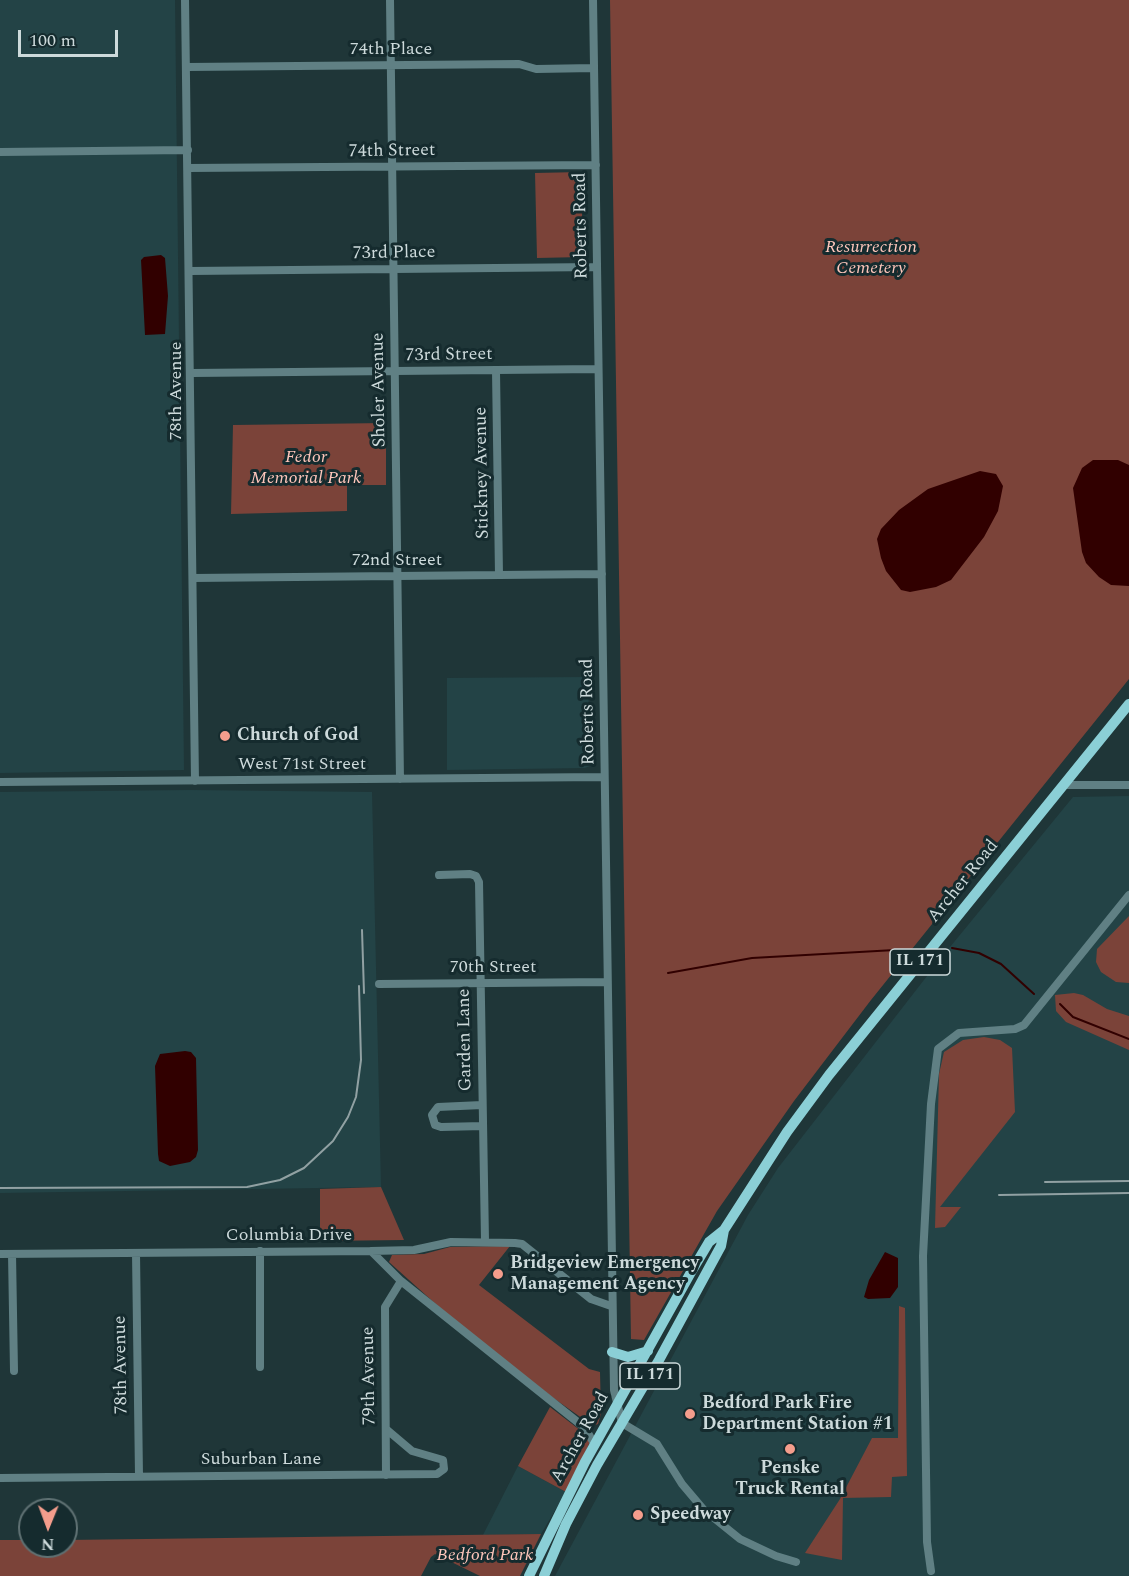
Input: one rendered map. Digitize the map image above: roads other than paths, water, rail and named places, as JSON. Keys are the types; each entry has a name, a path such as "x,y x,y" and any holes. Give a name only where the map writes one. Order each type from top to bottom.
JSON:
{"main road":[{"name":"Archer Road","path":"529,1576 595,1445 709,1242 724,1230 788,1132 829,1075 1129,704"},
{"name":"Archer Road","path":"544,1576 566,1524 721,1246 724,1230"},
{"path":"612,1352 628,1356 648,1351"}],"street":[{"name":"78th Avenue","path":"185,0 192,373 195,781"},
{"name":"Sholer Avenue","path":"390,0 390,167 400,779"},
{"name":"Roberts Road","path":"593,0 611,1306 614,1390 622,1423"},
{"name":"74th Place","path":"187,67 519,64 536,69 594,68"},
{"path":"0,152 188,150"},
{"name":"74th Street","path":"189,168 596,165"},
{"name":"73rd Place","path":"190,271 597,267"},
{"name":"73rd Street","path":"192,373 598,369"},
{"name":"Stickney Avenue","path":"496,370 499,575"},
{"name":"72nd Street","path":"193,578 602,574"},
{"name":"West 71st Street","path":"0,783 604,777"},
{"path":"1064,786 1129,785"},
{"name":"Garden Lane","path":"439,875 470,874 476,876 479,882 485,1241"},
{"path":"931,1571 927,1542 922,1256 931,1104 938,1049 959,1033 1015,1029 1024,1025 1129,895"},
{"name":"70th Street","path":"379,984 607,982"},
{"path":"482,1105 438,1107 432,1115 435,1125 441,1127 483,1126"},
{"path":"371,1251 414,1250 443,1242 485,1241 522,1244 591,1299 611,1306"},
{"path":"260,1251 260,1367"},
{"name":"Columbia Drive","path":"0,1254 371,1251 400,1281 585,1428 595,1445"},
{"name":"78th Avenue","path":"136,1253 139,1476"},
{"path":"12,1254 14,1371"},
{"name":"79th Avenue","path":"387,1474 385,1307 400,1281"},
{"path":"622,1423 657,1444 693,1499 721,1524 759,1548 796,1562"},
{"path":"585,1428 604,1430"},
{"name":"Suburban Lane","path":"0,1478 437,1474 444,1469 444,1463 440,1458 412,1451 386,1429"}],"waterway":[{"path":"952,948 979,953 1001,964 1034,994"},
{"path":"668,973 752,958 895,950"},
{"path":"1060,1004 1073,1017 1129,1039"}],"railway":[{"path":"362,930 364,993"},
{"path":"0,1188 247,1187 280,1180 304,1168 333,1141 348,1117 356,1097 361,1060 359,986"},
{"path":"1045,1182 1129,1181"},
{"path":"999,1195 1129,1193"}],"place":[{"name":"Church of God","path":"225,736"},
{"name":"Bridgeview Emergency Management Agency","path":"498,1274"},
{"name":"Bedford Park Fire Department Station #1","path":"690,1414"},
{"name":"Penske Truck Rental","path":"790,1449"},
{"name":"Speedway","path":"638,1515"}],"park label":[{"name":"Resurrection Cemetery","path":"871,258"},
{"name":"Fedor Memorial Park","path":"306,468"},
{"name":"Bedford Park","path":"485,1556"}]}
